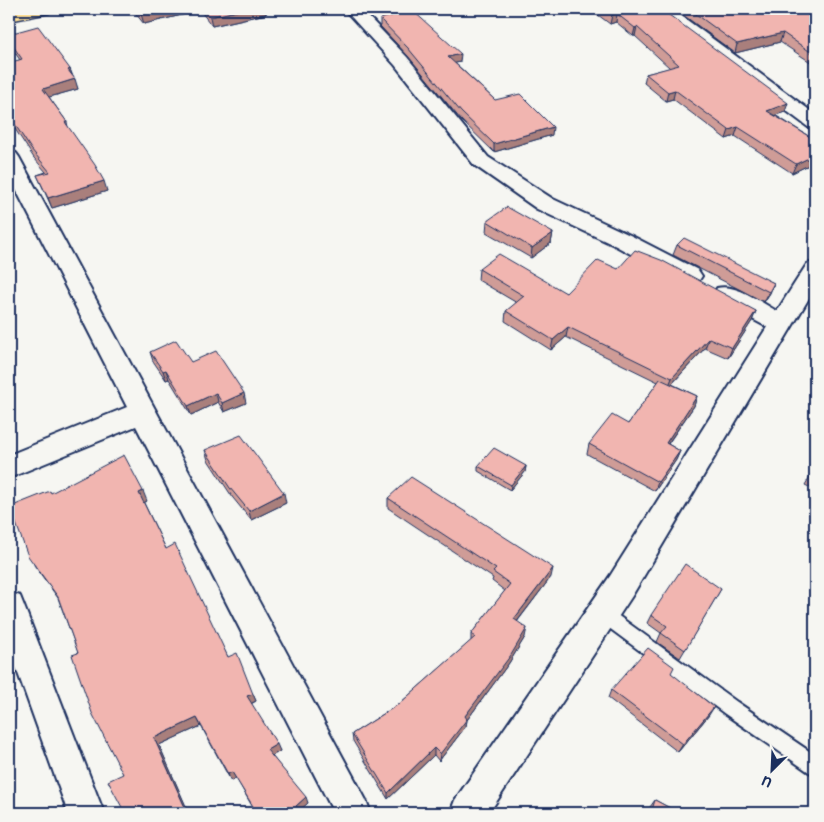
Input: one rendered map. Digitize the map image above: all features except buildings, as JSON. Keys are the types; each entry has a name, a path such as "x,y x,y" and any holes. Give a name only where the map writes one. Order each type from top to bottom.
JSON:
{"main road":[{"path":"9,16 43,9"}],"street":[{"path":"352,9 401,61 481,161 545,204 624,241 781,324"},
{"path":"662,9 815,123"},
{"path":"9,157 352,813"},
{"path":"468,813 603,614 781,324 814,274"},
{"path":"9,467 142,412"},
{"path":"9,606 86,813"}],"lane":[{"path":"603,614 730,708 815,766"}]}
